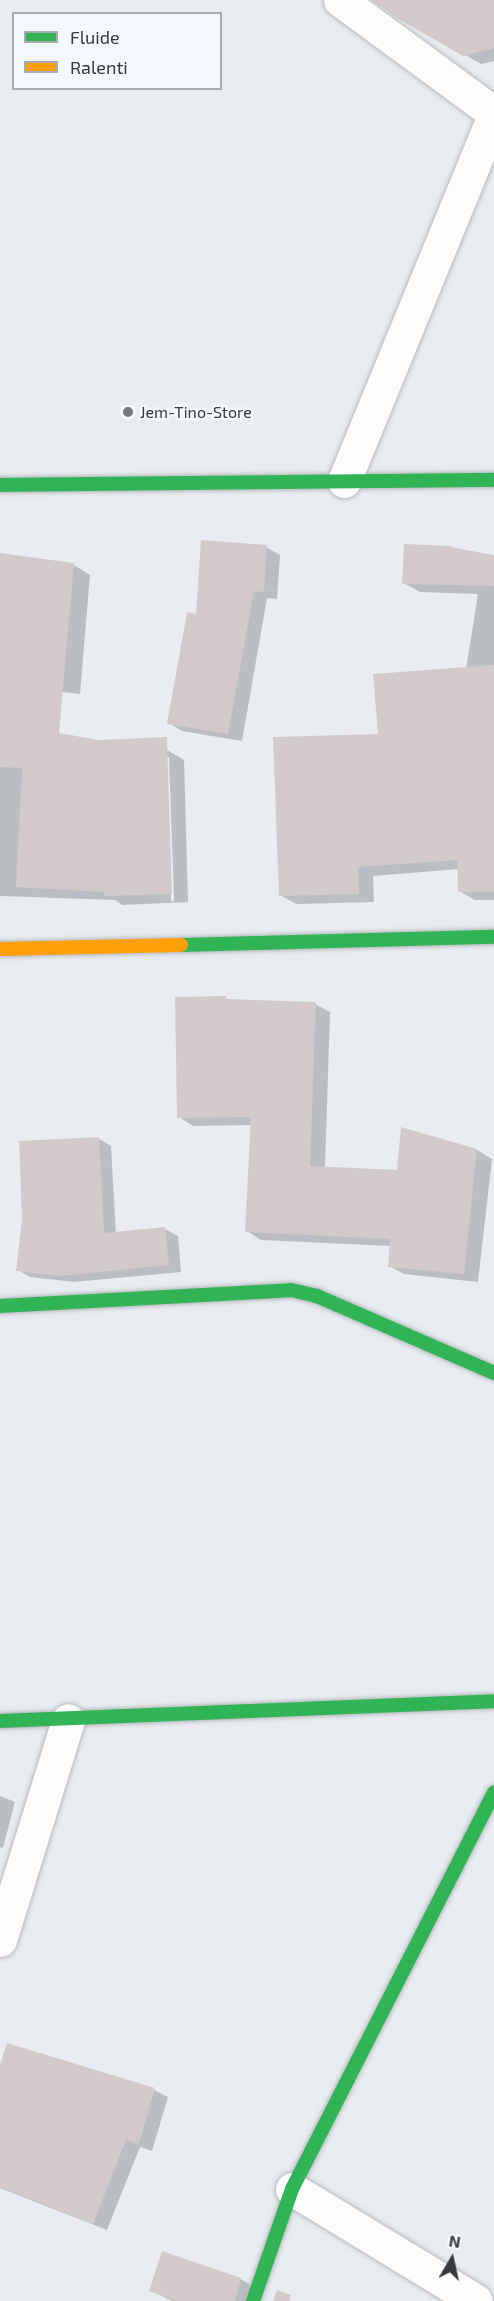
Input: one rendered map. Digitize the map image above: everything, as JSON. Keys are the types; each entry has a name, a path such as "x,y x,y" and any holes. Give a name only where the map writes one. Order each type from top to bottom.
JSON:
{"street":[{"path":"340,0 494,115 344,481"},
{"path":"0,485 494,480"},
{"path":"0,949 494,937"},
{"path":"0,1306 291,1290 317,1296 494,1373"},
{"path":"0,1721 494,1701"},
{"path":"0,1940 69,1720"},
{"path":"253,2301 292,2189 494,1793"},
{"path":"292,2189 476,2301"}],"building":[{"path":"372,0 494,0 494,48 463,56 395,17"},
{"path":"201,540 267,545 264,592 254,591 228,734 167,724 187,612 196,614"},
{"path":"404,544 452,546 452,548 494,555 494,586 402,584"},
{"path":"0,553 74,563 59,733 99,740 167,737 172,894 104,896 104,892 16,887 22,768 0,767"},
{"path":"494,665 494,892 458,892 457,860 358,867 359,894 279,896 273,737 378,734 373,674"},
{"path":"226,996 226,999 316,1002 310,1166 397,1170 401,1127 477,1149 464,1274 388,1267 390,1239 245,1232 251,1117 177,1118 175,997"},
{"path":"99,1137 104,1233 165,1227 169,1265 60,1276 16,1271 22,1220 19,1141"},
{"path":"7,2043 155,2088 139,2144 126,2140 93,2224 0,2187 0,2065"},
{"path":"162,2251 241,2278 235,2301 177,2301 149,2291"},
{"path":"277,2290 291,2295 290,2301 273,2301"}],"traffic: fast":[{"path":"0,485 494,480"},
{"path":"181,945 494,937"},
{"path":"0,1306 291,1290 317,1296 494,1373"},
{"path":"0,1721 494,1701"},
{"path":"253,2301 292,2189 494,1793"}],"traffic: slow":[{"path":"0,949 181,945"}],"place":[{"name":"Jem-Tino-Store","path":"128,412"}]}
